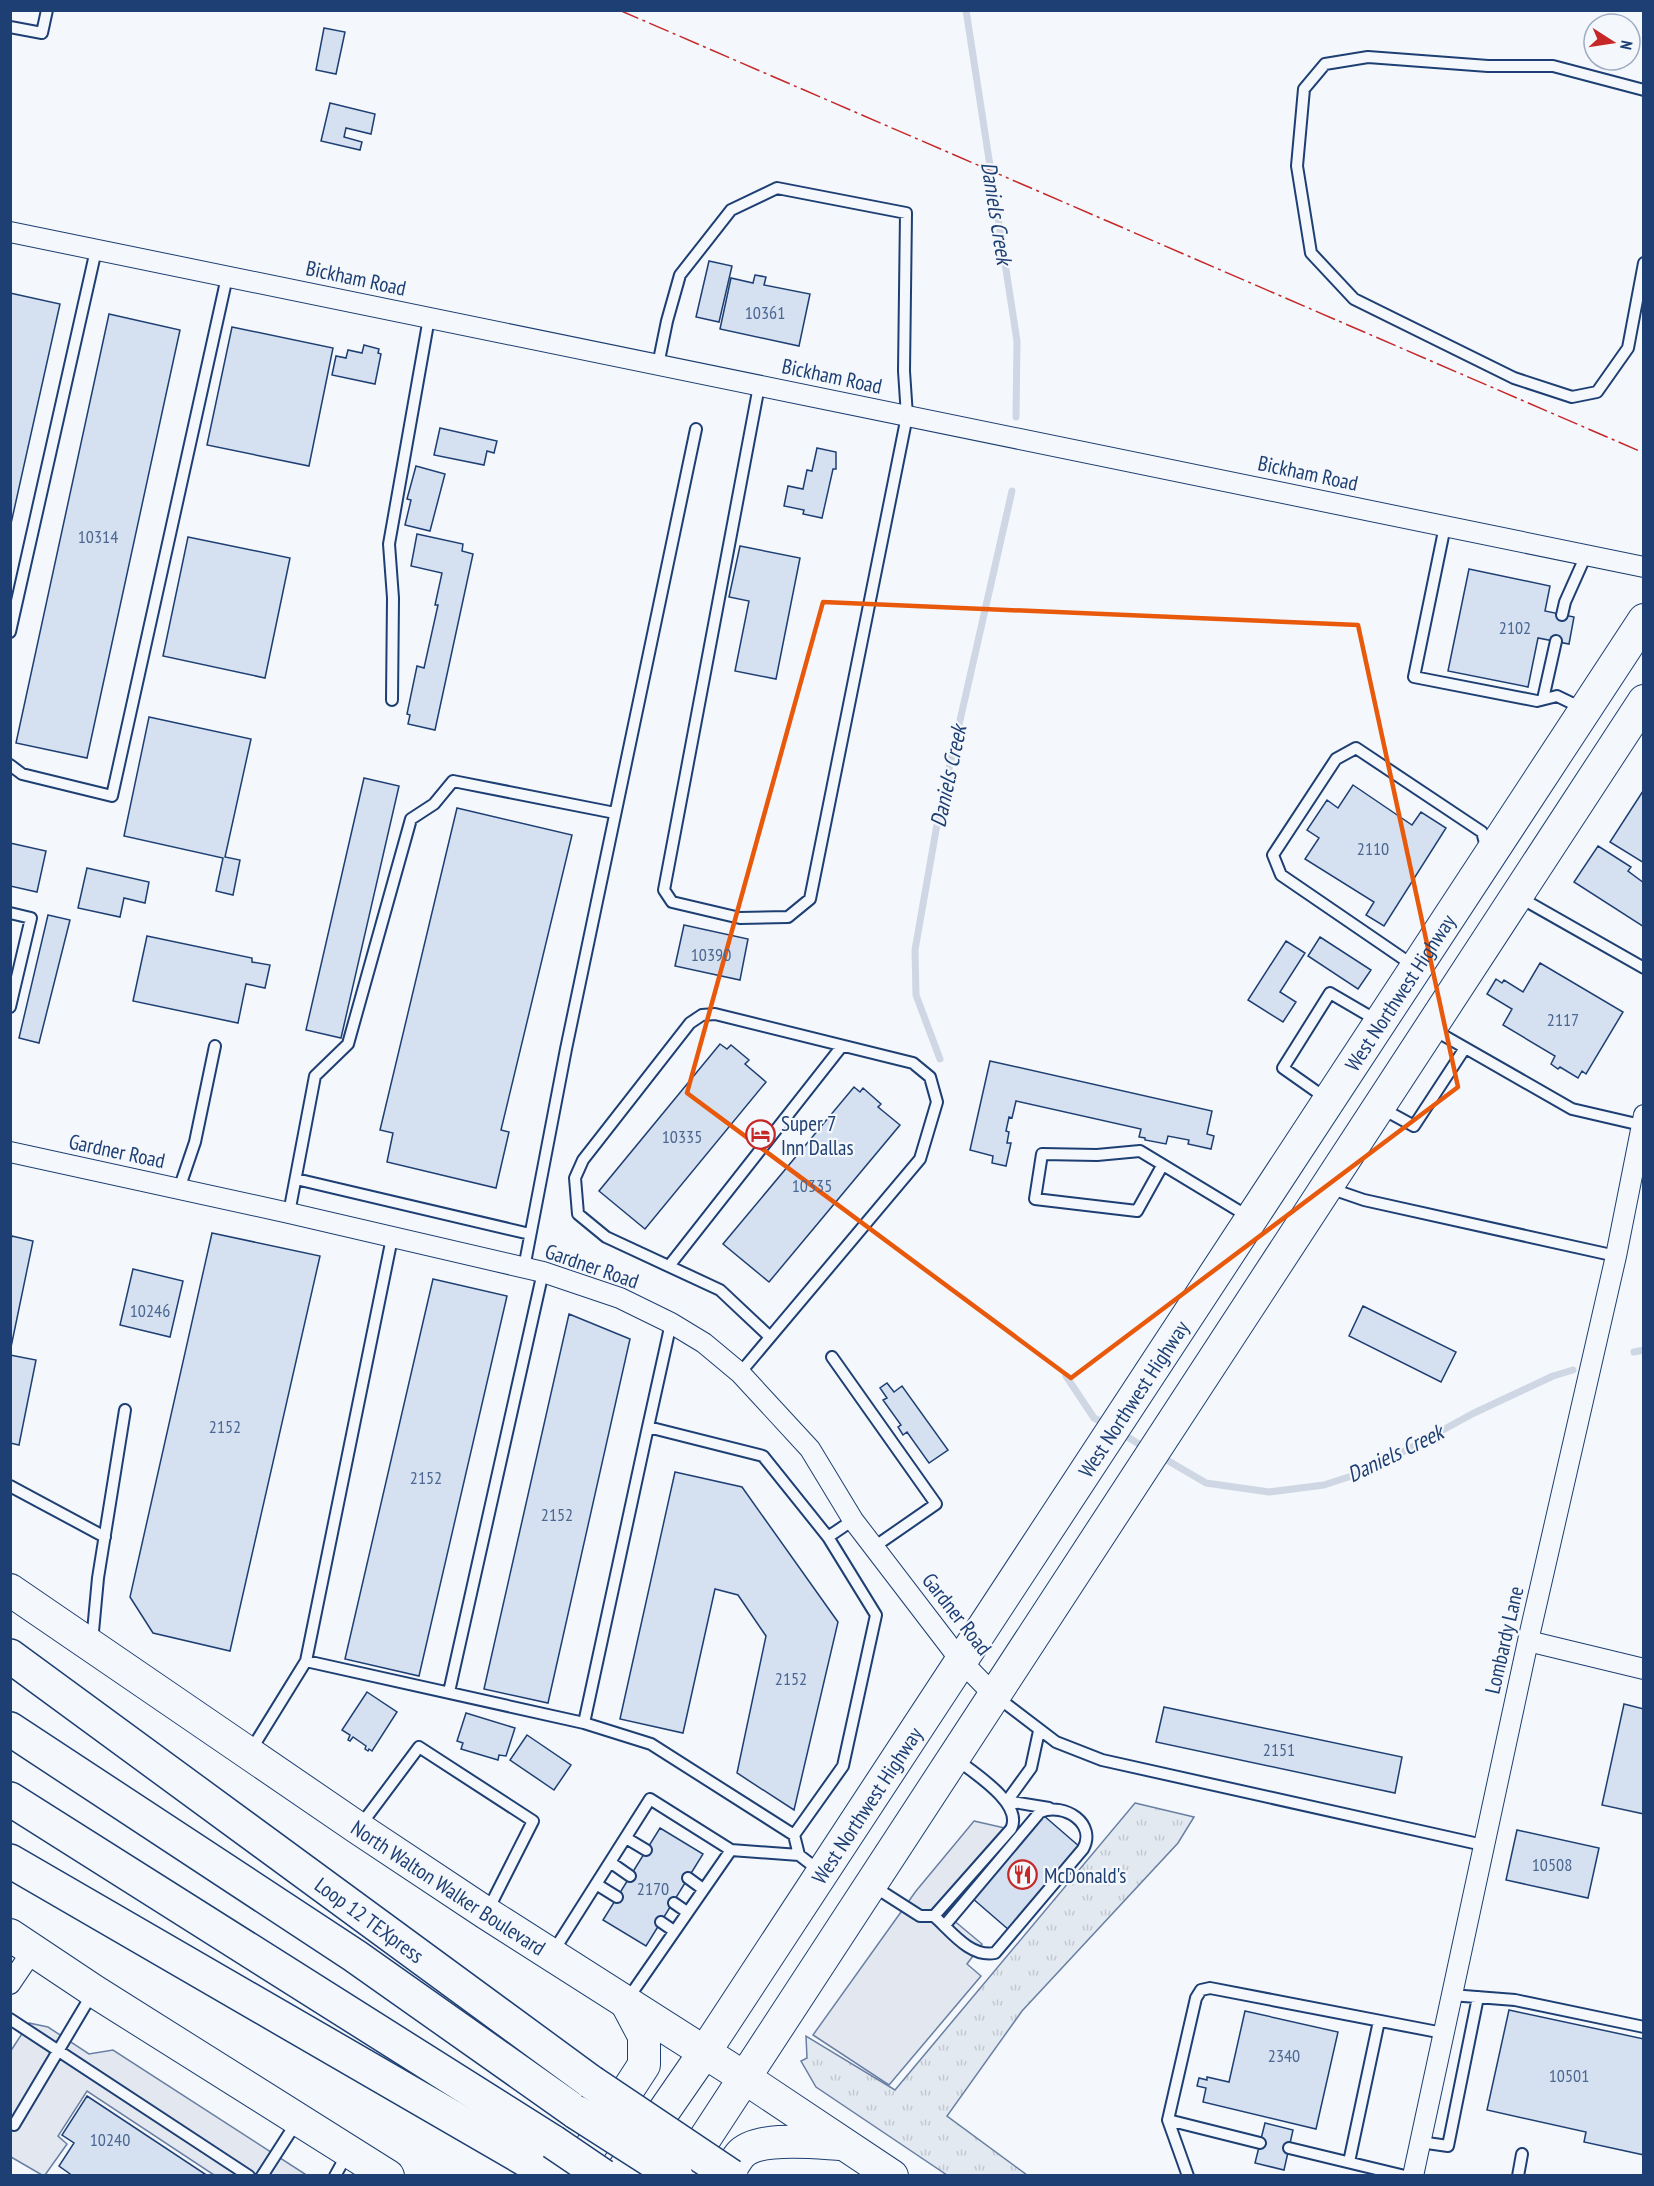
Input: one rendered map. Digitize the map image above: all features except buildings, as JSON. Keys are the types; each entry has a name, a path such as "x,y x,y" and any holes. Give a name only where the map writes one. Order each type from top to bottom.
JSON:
{"highway":[{"name":"Loop 12 TEXpress","path":"10,1656 591,2082 729,2175"},
{"path":"10,1704 16,1708 51,1758"},
{"path":"10,1729 355,1956 576,2112 678,2175"},
{"path":"10,1799 549,2161"},
{"path":"10,1861 549,2161 603,2175"}],"main road":[{"name":"West Northwest Highway","path":"619,2175 704,2053 810,1864 961,1661 1644,620"},
{"name":"West Northwest Highway","path":"678,2175 745,2078 1644,701"},
{"path":"1489,858 1521,888"},
{"path":"1329,1100 1372,1116"},
{"name":"North Walton Walker Boulevard","path":"10,1590 486,1913 892,2175"},
{"path":"22,1942 94,1991 298,2120 341,2163 388,2175"},
{"path":"572,2175 644,2065 644,2036 626,2002"},
{"path":"729,2175 741,2153 760,2145 780,2142 843,2144"}],"street":[{"name":"Bickham Road","path":"10,232 1644,567"},
{"name":"Lombardy Lane","path":"1413,2175 1528,1641 1616,1256 1642,1120"},
{"name":"Gardner Road","path":"10,1152 289,1213 533,1270 620,1298 672,1323 704,1342 740,1373 810,1449 854,1520 961,1661 994,1695"},
{"path":"1528,1641 1644,1669"},
{"path":"10,1984 22,1942"}],"lane":[{"path":"10,27 42,33 47,10"},
{"path":"1644,90 1553,66 1488,66 1368,57 1325,64 1304,89 1297,166 1311,253 1354,299 1514,378 1572,397 1597,392 1628,348 1644,263"},
{"path":"658,365 680,274 731,210 777,189 906,213 904,371 906,416 810,899 788,916 740,918 672,902 664,890 759,386"},
{"path":"10,632 96,250"},
{"path":"10,765 22,774 112,796 227,277"},
{"path":"392,700 393,598 389,544 429,318"},
{"path":"449,1692 533,1270 530,1234 568,1037 696,429"},
{"path":"1445,526 1414,677 1537,701 1557,696 1586,709"},
{"path":"1562,615 1565,602 1586,555"},
{"path":"1543,699 1556,641"},
{"path":"1417,967 1281,875 1273,855 1285,835 1336,759 1356,748 1482,832 1489,858"},
{"path":"289,1213 315,1076 348,1044 411,819 434,804 453,781 615,813"},
{"path":"1521,888 1644,968"},
{"path":"10,913 31,918 10,1008"},
{"path":"1329,1100 1283,1068 1330,993 1381,1022"},
{"path":"740,1373 920,1159 937,1102 930,1077 913,1063 715,1014 702,1015 690,1023 583,1160 575,1178 578,1214 606,1237 720,1290 770,1336"},
{"path":"1430,1028 1572,1109 1642,1120"},
{"path":"179,1189 195,1142 215,1046"},
{"path":"669,1266 842,1046"},
{"path":"1372,1116 1414,1126 1465,1048"},
{"path":"1162,1166 1137,1211 1035,1199 1042,1154 1097,1155 1140,1151 1252,1219"},
{"path":"296,1179 530,1234"},
{"path":"1326,1187 1364,1200 1616,1256"},
{"path":"249,1754 306,1661 392,1238"},
{"path":"584,1723 672,1323"},
{"path":"832,1357 936,1504 874,1546"},
{"path":"92,1646 98,1578 125,1410"},
{"path":"648,1427 763,1456 828,1537 876,1616 843,1766 794,1834"},
{"path":"10,1486 105,1538"},
{"path":"828,1537 854,1520"},
{"path":"306,1661 584,1723 651,1744 794,1834 810,1864"},
{"path":"994,1695 1056,1742 1102,1760 1483,1845"},
{"path":"1007,1801 1031,1768 1039,1731"},
{"path":"358,1828 419,1747 533,1821 486,1913"},
{"path":"934,1916 1013,1824 1013,1813 1007,1801 953,1757"},
{"path":"551,1954 650,1799 731,1850 810,1864"},
{"path":"871,1884 920,1916 934,1916 967,1946 981,1952 995,1953 1083,1850 1088,1834 1076,1817 1062,1809 1007,1801"},
{"path":"945,1925 1041,1812 1051,1808"},
{"path":"626,1838 646,1850"},
{"path":"626,2002 731,1850"},
{"path":"610,1862 630,1876"},
{"path":"688,1878 703,1889"},
{"path":"596,1884 617,1897"},
{"path":"674,1903 687,1912"},
{"path":"661,1922 674,1930"},
{"path":"1188,2175 1168,2120 1196,1998 1201,1990 1210,1988 1443,2033"},
{"path":"14,2125 94,1991"},
{"path":"1451,1995 1515,2000 1644,2027"},
{"path":"1420,2142 1448,2146 1478,1997"},
{"path":"10,2019 249,2175"},
{"path":"1349,2162 1378,2020"},
{"path":"262,2175 298,2120"},
{"path":"1168,2120 1260,2143"},
{"path":"1289,2148 1405,2175"},
{"path":"1518,2175 1522,2154"}],"highlighted area":[{"path":"823,602 1358,625 1458,1087 1071,1378 687,1093"}],"green space":[{"path":"1135,1803 1194,1817 1178,1843 1022,2011 947,2116 1027,2175 947,2175 816,2087 801,2061 807,2058 806,2036 895,2090"}],"shaded area":[{"path":"974,1821 1018,1831 946,1914 982,1944 967,1964 981,1976 889,2085 813,2035 916,1891"},
{"path":"29,2023 48,2027 89,2054 113,2050 305,2174 304,2176 214,2175 87,2091 58,2136 67,2144 45,2175 42,2175 11,2157 10,2052"}],"waterway":[{"name":"Daniels Creek","path":"966,10 1017,341 1016,417"},
{"name":"Daniels Creek","path":"940,1059 916,995 915,950 939,813 1012,491"},
{"name":"Daniels Creek","path":"1634,1352 1644,1350"},
{"name":"Daniels Creek","path":"1160,1456 1206,1483 1269,1492 1324,1485 1370,1470 1472,1414 1553,1376 1573,1370"},
{"name":"Daniels Creek","path":"1066,1376 1094,1418 1106,1424"},
{"name":"Daniels Creek","path":"1121,1433 1147,1449"}],"power":[{"path":"619,10 1644,453"}],"place":[{"name":"Super 7 Inn Dallas","path":"760,1135"},
{"name":"McDonald's","path":"1023,1875"}]}
